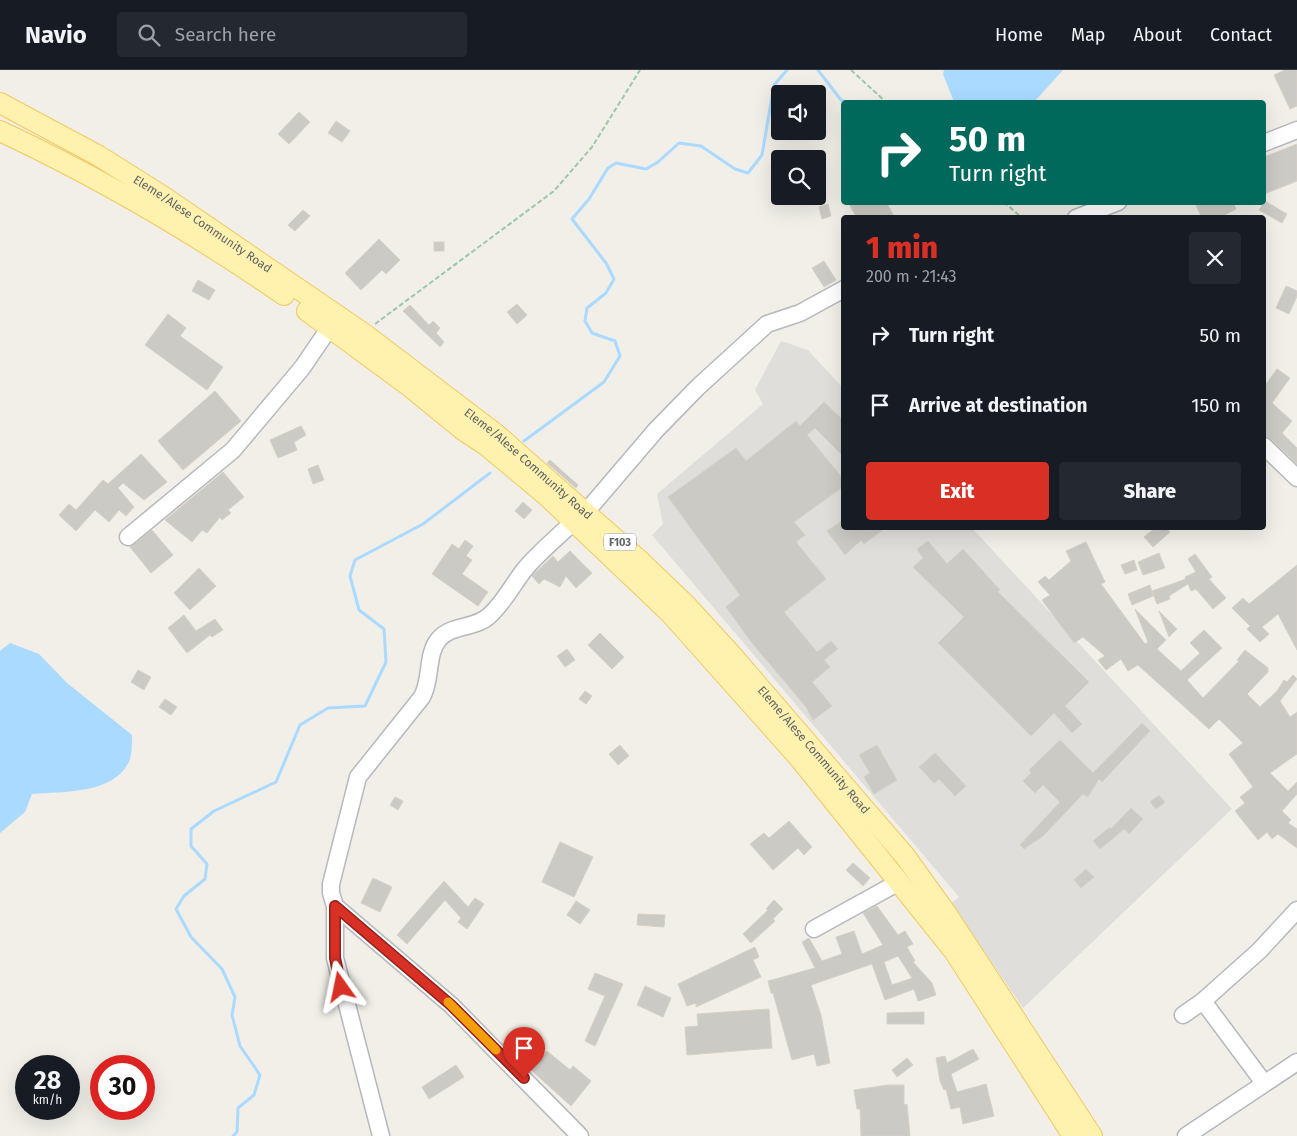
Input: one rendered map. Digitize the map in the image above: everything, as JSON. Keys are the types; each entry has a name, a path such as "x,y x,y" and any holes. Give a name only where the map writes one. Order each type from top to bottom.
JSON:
{"main road":[{"name":"Eleme/Alese Community Road","path":"0,103 99,156 164,197 363,333 496,434 580,517 722,669 834,800 954,951 1072,1136"},
{"name":"Eleme/Alese Community Road","path":"0,131 68,163 271,286 330,327 580,517 686,605 781,711 905,856 946,913 1092,1136"}],"street":[{"path":"1266,142 1297,130"},
{"path":"1084,215 1110,205"},
{"path":"380,1136 335,958 335,906 331,893 331,884 345,835 355,786 366,766 422,697 427,688 433,652 438,640 448,631 478,623 490,615 510,593 525,570 580,517 656,430 767,324 800,313 841,292"},
{"path":"128,537 233,450 302,368 330,327"},
{"path":"1266,448 1297,478"},
{"path":"814,929 899,882"},
{"path":"335,906 451,1005 580,1136"},
{"path":"1183,1015 1203,1001 1259,951 1297,910"},
{"path":"1203,1001 1264,1083"},
{"path":"1186,1136 1297,1062"}],"path":[{"path":"363,333 554,192 592,147 640,70"},
{"path":"851,70 884,100"},
{"path":"1007,205 1019,215"}],"shaded area":[{"path":"781,341 808,350 841,386 841,530 974,530 1232,809 1023,1008 951,903 959,897 652,535 663,524 657,494 763,404 755,390"}],"water":[{"path":"944,70 1063,70 1036,100 953,100 943,74"},
{"path":"10,643 39,654 67,683 132,735 132,747 130,759 123,771 113,779 88,789 32,794 25,812 0,833 0,651"}],"building":[{"path":"1285,70 1297,70 1297,106 1290,109 1274,75"},
{"path":"299,112 310,122 289,144 278,134"},
{"path":"336,121 350,131 342,142 328,133"},
{"path":"1297,144 1297,181 1266,193 1266,156"},
{"path":"1266,202 1287,214 1282,223 1259,210 1262,205 1266,205"},
{"path":"828,204 831,216 822,219 819,207"},
{"path":"850,205 888,205 893,215 855,215"},
{"path":"1196,205 1234,205 1236,209 1225,215 1201,215"},
{"path":"303,210 310,216 295,231 288,225"},
{"path":"379,239 400,260 386,274 382,270 361,290 345,273"},
{"path":"434,242 444,242 444,251 434,251"},
{"path":"824,261 836,280 824,287 812,268"},
{"path":"198,280 215,290 209,300 192,291"},
{"path":"1286,286 1297,291 1297,296 1289,314 1276,308"},
{"path":"517,304 527,315 517,324 507,312"},
{"path":"410,305 429,325 433,321 440,328 436,333 444,342 440,347 403,311"},
{"path":"168,314 186,328 180,336 223,367 207,390 145,345"},
{"path":"1277,369 1290,378 1272,403 1292,421 1282,433 1297,448 1297,464 1271,439 1266,437 1266,384"},
{"path":"215,391 241,421 183,470 158,441"},
{"path":"824,402 841,418 841,454 815,428 807,435 841,476 841,488 794,522 805,535 796,542 826,579 784,612 817,652 831,641 838,649 824,660 830,667 812,682 832,706 813,720 806,707 752,643 726,607 740,595 668,497 736,448 746,461 796,421 800,426"},
{"path":"301,426 306,435 294,442 297,450 278,458 270,440"},
{"path":"141,454 167,482 144,500 123,483 118,488 134,507 126,516 119,510 109,522 95,510 76,531 59,515 69,504 76,510 103,480 108,484"},
{"path":"550,460 578,485 576,488 547,463"},
{"path":"318,465 324,480 313,484 308,469"},
{"path":"223,472 244,497 228,510 231,513 222,520 220,517 207,533 202,530 192,542 165,520"},
{"path":"523,502 532,510 524,519 515,511"},
{"path":"841,521 841,530 882,530 864,544 861,540 845,555 827,531"},
{"path":"152,530 173,555 151,573 130,547"},
{"path":"1153,530 1168,530 1170,532 1153,547 1144,537"},
{"path":"465,540 473,546 466,556 472,560 462,574 488,592 478,606 432,574 452,544 459,549"},
{"path":"928,541 947,564 963,549 1000,590 998,592 1089,682 1065,706 1082,724 1072,733 1054,713 1031,736 938,643 964,617 913,567 923,558 917,549"},
{"path":"1086,542 1105,582 1101,584 1145,644 1148,642 1135,609 1166,640 1157,649 1181,671 1200,653 1190,643 1204,630 1222,648 1187,680 1203,698 1239,661 1237,660 1245,650 1268,668 1268,672 1247,694 1260,707 1277,691 1284,680 1287,682 1293,675 1297,679 1280,701 1290,717 1297,712 1297,754 1270,773 1288,791 1297,782 1297,794 1282,811 1291,820 1288,823 1297,829 1297,848 1278,834 1272,839 1267,832 1258,840 1235,811 1245,803 1240,797 1253,787 1229,754 1243,743 1219,719 1209,729 1138,665 1128,671 1121,659 1106,670 1098,660 1105,656 1083,637 1074,643 1042,600 1050,595 1038,582 1045,576 1049,580 1071,561 1066,551"},
{"path":"570,551 592,573 576,588 566,576 560,587 544,579 539,584 532,576 553,556 558,562"},
{"path":"1159,553 1165,568 1143,575 1138,562"},
{"path":"1195,554 1212,577 1209,579 1226,598 1213,609 1196,589 1191,591 1188,584 1169,596 1170,599 1157,604 1152,591 1186,579 1185,577 1196,572 1188,559"},
{"path":"1134,560 1137,570 1125,574 1121,565"},
{"path":"1297,565 1297,650 1278,614 1262,627 1269,634 1260,642 1247,629 1250,626 1232,608 1243,598 1249,604"},
{"path":"199,568 216,586 190,610 174,593"},
{"path":"1150,585 1153,596 1132,605 1128,594"},
{"path":"1159,611 1177,629 1169,637"},
{"path":"184,615 196,631 215,619 223,630 212,637 210,635 187,653 168,628"},
{"path":"600,633 624,657 612,669 588,645"},
{"path":"567,649 575,660 565,667 557,656"},
{"path":"138,670 151,677 144,690 131,682"},
{"path":"585,691 592,696 586,704 579,699"},
{"path":"165,699 177,707 171,715 159,707"},
{"path":"1142,723 1150,731 1102,782 1099,779 1088,797 1083,794 1043,836 1024,849 1020,845 1060,802 1043,785 1035,793 1023,781 1031,773 1029,770 1060,740 1093,773"},
{"path":"620,745 629,756 618,765 609,754"},
{"path":"877,745 897,780 874,794 864,777 870,773 859,755"},
{"path":"935,753 966,786 955,796 939,779 934,783 919,767"},
{"path":"1159,795 1165,802 1156,809 1150,802"},
{"path":"395,797 403,801 398,810 390,805"},
{"path":"1131,808 1143,819 1129,834 1124,829 1100,849 1093,841 1110,827 1111,829"},
{"path":"789,821 812,847 804,855 798,848 773,870 750,844 764,833 769,838"},
{"path":"560,842 593,857 574,897 542,882"},
{"path":"853,863 870,878 863,886 846,870"},
{"path":"1086,869 1094,877 1081,888 1074,880"},
{"path":"373,878 392,887 380,912 361,903"},
{"path":"444,881 468,907 475,898 484,904 467,929 458,922 461,918 445,900 407,944 397,935"},
{"path":"774,900 783,909 773,919 775,921 751,943 743,934 768,910 766,909"},
{"path":"576,901 590,910 580,924 567,915"},
{"path":"877,906 898,935 905,931 913,944 907,947 915,961 913,962 932,983 936,995 918,1001 914,989 885,1000 872,964 811,985 821,1015 830,1063 817,1066 814,1054 792,1060 768,981 815,968 802,942 809,938 822,961 842,954 836,937 854,931 862,954 883,945 863,913","holes":["898,956 912,978 892,985 884,962"]},
{"path":"638,914 665,915 664,927 637,925"},
{"path":"755,947 759,957 753,960 761,977 696,1007 696,1003 687,1006 678,984"},
{"path":"595,973 623,984 595,1046 585,1041 605,996 588,989"},
{"path":"645,986 671,998 663,1017 637,1005"},
{"path":"769,1009 772,1048 687,1055 685,1027 698,1026 697,1014"},
{"path":"924,1012 924,1024 887,1024 887,1013"},
{"path":"973,1049 979,1059 951,1074 957,1092 986,1084 994,1116 963,1124 960,1107 951,1109 946,1089 944,1090 940,1081 936,1058 945,1056 947,1063"},
{"path":"547,1051 570,1070 573,1066 591,1081 571,1106 531,1070"},
{"path":"907,1058 913,1065 897,1077 892,1070"},
{"path":"456,1065 464,1077 429,1099 422,1087"},
{"path":"888,1085 904,1085 904,1105 907,1104 910,1136 861,1136 860,1109 857,1109 854,1090"}],"waterway":[{"path":"524,441 604,382 620,356 615,341 592,333 585,321 587,308 606,293 614,279 606,263 572,219 589,199 608,168 616,163 646,169 658,162 679,143 701,146 735,169 748,173 762,155 774,85 787,70"},
{"path":"818,70 841,100"},
{"path":"233,1136 237,1132 238,1108 254,1095 260,1075 240,1046 232,1015 235,997 222,969 191,937 176,909 184,896 205,879 207,864 191,846 191,829 214,811 276,782 300,725 328,708 365,706 386,662 384,629 359,610 350,576 355,560 423,524 490,473"}],"slow traffic":[{"path":"448,1002 496,1050"}],"route":[{"path":"341,987 335,958 335,906 451,1005 524,1078"}]}
